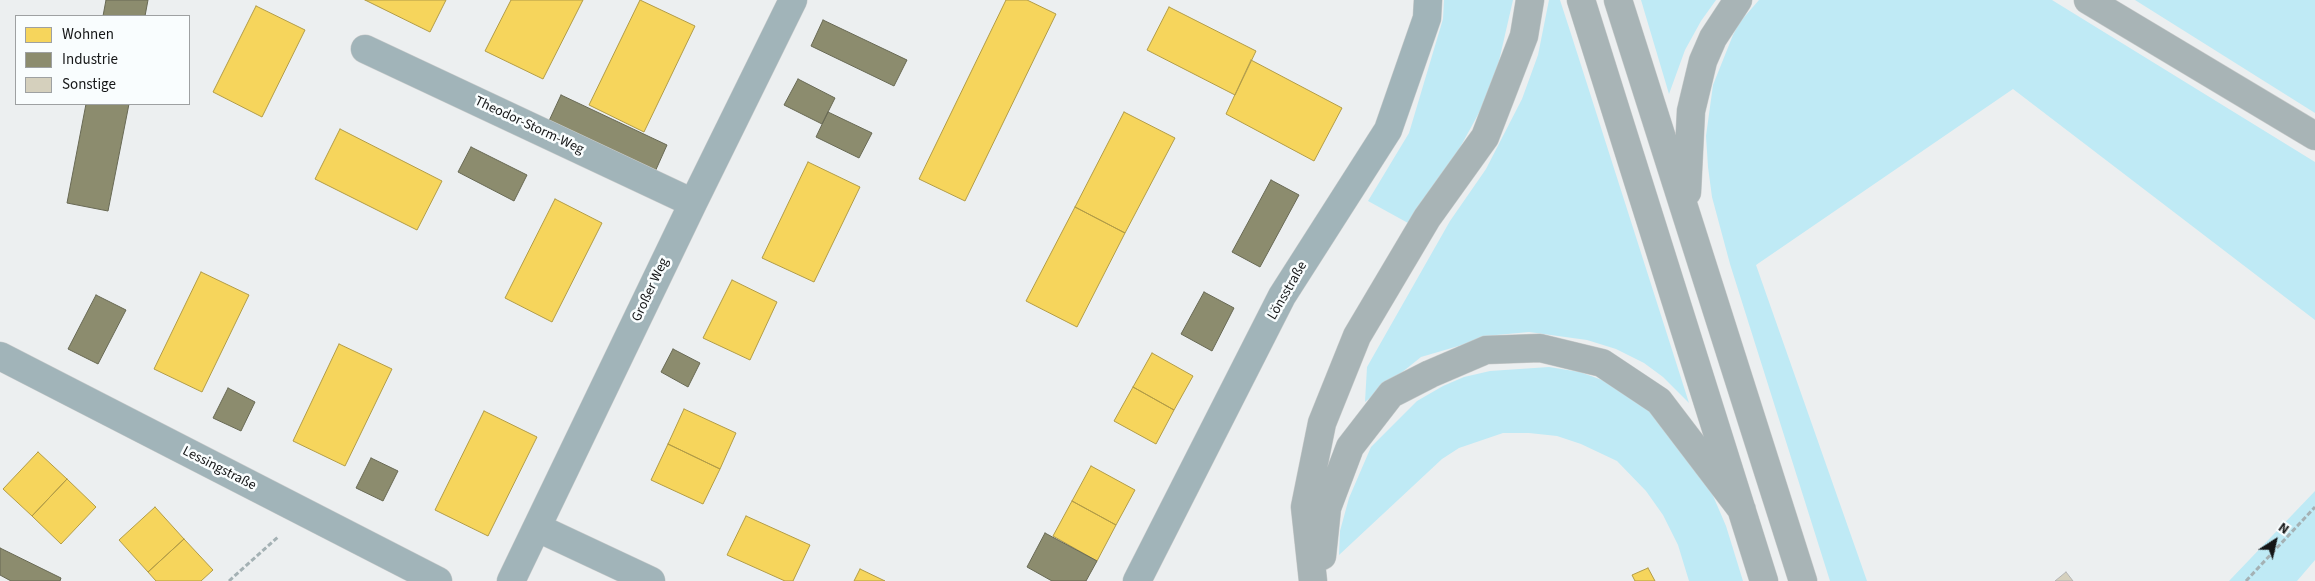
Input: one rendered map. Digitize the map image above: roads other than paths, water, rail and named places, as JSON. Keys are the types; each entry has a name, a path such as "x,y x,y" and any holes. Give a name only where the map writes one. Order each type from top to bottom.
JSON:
{"highway":[{"path":"1313,581 1305,507 1322,422 1357,336 1427,218 1485,137 1524,36 1530,0"},
{"path":"1581,0 1764,581"},
{"path":"1618,0 1803,581"},
{"path":"1687,213 1690,111 1703,61 1713,38 1738,0"},
{"path":"2088,0 2315,136"},
{"path":"1320,581 1327,508 1350,447 1392,394 1430,374 1486,350 1540,348 1602,363 1659,401 1742,510"}],"street":[{"name":"Großer Weg","path":"511,581 793,0"},
{"name":"Lönsstraße","path":"1137,581 1282,296 1388,130 1427,18 1428,0"},
{"name":"Theodor-Storm-Weg","path":"365,49 693,203"},
{"name":"Lessingstraße","path":"0,356 438,581"},
{"path":"538,528 651,581"}]}
